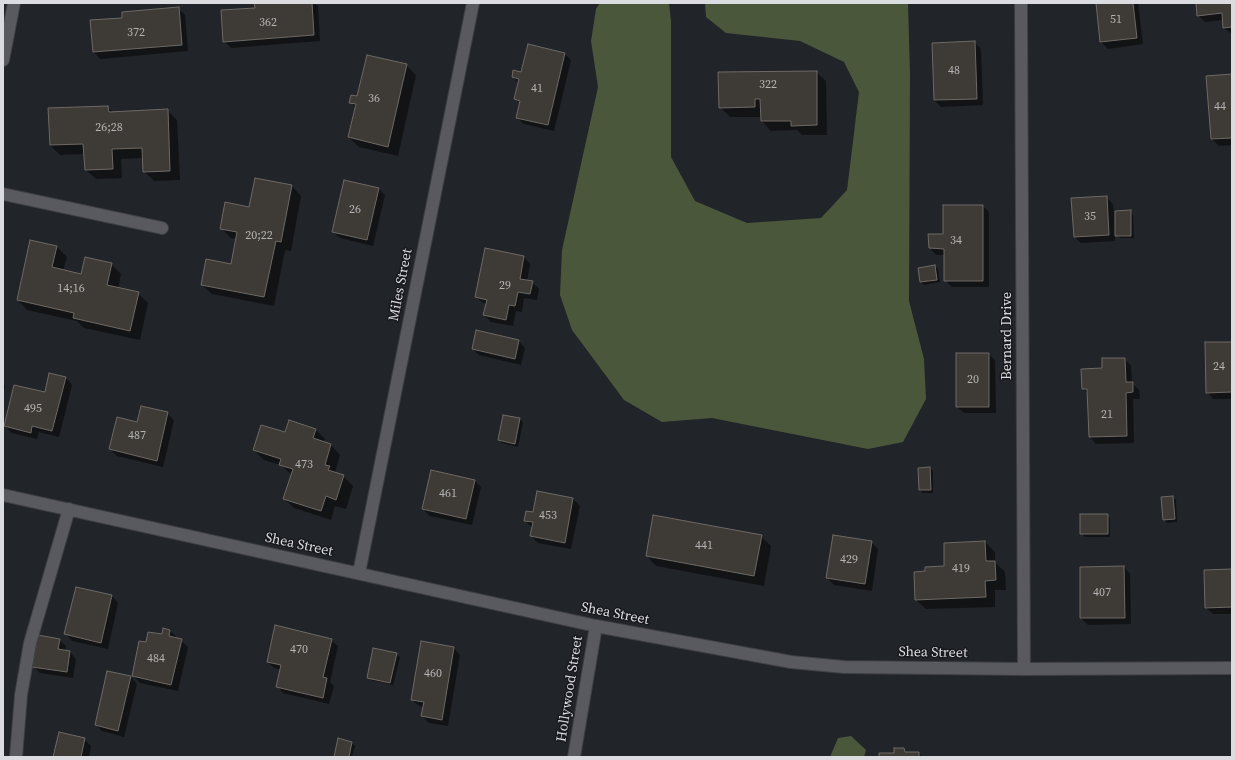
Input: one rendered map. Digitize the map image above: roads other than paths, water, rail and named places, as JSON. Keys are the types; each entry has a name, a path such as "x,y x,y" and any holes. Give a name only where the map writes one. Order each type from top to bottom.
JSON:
{"street":[{"path":"3,60 14,3"},
{"name":"Miles Street","path":"359,573 473,3"},
{"name":"Bernard Drive","path":"1021,3 1024,669"},
{"path":"3,194 162,228"},
{"name":"Shea Street","path":"3,495 596,626 791,662 844,667 1024,669 1232,668"},
{"path":"16,757 20,695 30,643 69,509"},
{"name":"Hollywood Street","path":"574,757 596,626"}]}
